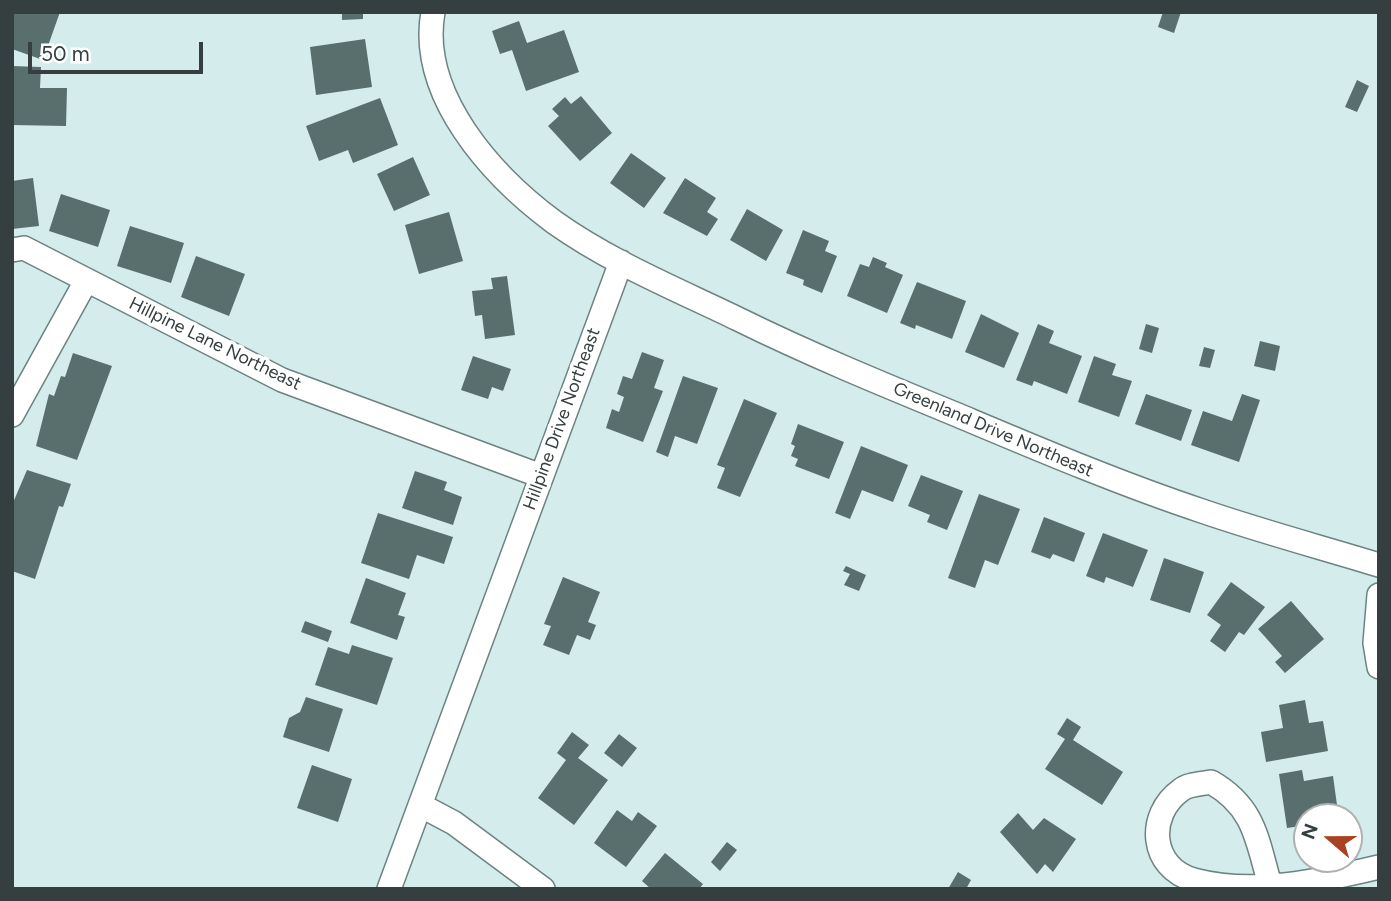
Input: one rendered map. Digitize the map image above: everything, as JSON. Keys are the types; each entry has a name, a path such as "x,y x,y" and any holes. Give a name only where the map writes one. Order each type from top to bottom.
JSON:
{"street":[{"path":"433,12 431,46 437,76 448,104 461,126 522,195 585,242 621,262"},
{"name":"Hillpine Lane Northeast","path":"12,250 24,248 282,380 541,476"},
{"name":"Hillpine Drive Northeast","path":"390,889 621,262"},
{"name":"Greenland Drive Northeast","path":"621,262 797,348 1099,475 1204,512 1379,565"},
{"path":"12,415 86,281"},
{"path":"1379,595 1376,643 1379,667"},
{"path":"1270,885 1248,812 1232,794 1211,782 1183,787 1164,804 1158,825 1157,848 1171,869 1192,880 1222,885 1270,885 1314,882 1379,867"},
{"path":"420,805 454,823 543,889"}],"building":[{"path":"12,12 60,12 43,60 12,49"},
{"path":"342,12 363,12 363,19 342,20"},
{"path":"1163,12 1181,12 1174,33 1158,27"},
{"path":"519,21 527,43 564,30 579,72 526,91 512,50 500,54 492,31"},
{"path":"365,39 372,87 316,95 310,47"},
{"path":"12,66 41,67 40,88 67,88 66,126 12,125"},
{"path":"1357,80 1369,86 1357,112 1345,107"},
{"path":"581,96 612,133 580,161 548,126 559,116 552,109 565,97 571,104"},
{"path":"380,98 398,145 353,163 348,150 319,161 306,126"},
{"path":"631,153 666,178 644,208 610,183"},
{"path":"413,157 430,195 394,211 377,174"},
{"path":"33,178 39,226 12,229 12,181"},
{"path":"685,178 716,198 707,212 718,219 707,236 663,213"},
{"path":"61,194 110,210 98,247 49,231"},
{"path":"747,209 783,230 766,261 730,240"},
{"path":"449,212 463,261 419,274 405,225"},
{"path":"130,226 184,243 171,283 117,266"},
{"path":"803,230 829,241 825,251 837,256 822,293 803,285 804,280 786,273"},
{"path":"196,256 245,274 229,316 181,297"},
{"path":"873,257 887,263 885,267 903,275 887,313 847,296 860,264 869,267"},
{"path":"507,276 515,335 485,339 482,315 475,316 472,291 493,289 491,278"},
{"path":"917,282 966,301 952,339 916,325 915,329 900,323"},
{"path":"981,314 1019,333 1004,368 965,352"},
{"path":"1038,324 1054,331 1049,343 1082,356 1067,394 1034,381 1032,386 1016,380"},
{"path":"1146,324 1159,328 1152,353 1139,349"},
{"path":"1260,341 1280,346 1275,371 1254,366"},
{"path":"1204,347 1215,350 1210,368 1199,366"},
{"path":"642,352 664,360 654,388 663,391 643,442 606,428 612,409 619,412 624,397 617,394 623,376 632,379"},
{"path":"73,353 112,366 77,460 36,446 49,394 54,396 61,376 65,377"},
{"path":"473,356 511,369 503,391 492,387 488,399 461,390"},
{"path":"1094,356 1116,364 1112,375 1132,381 1119,417 1078,402"},
{"path":"683,376 718,388 697,444 675,436 668,457 656,452"},
{"path":"1146,394 1192,410 1181,441 1135,424"},
{"path":"1242,394 1260,400 1239,462 1191,445 1203,411 1232,421"},
{"path":"744,399 777,413 740,497 717,488 725,468 717,465"},
{"path":"798,424 844,442 829,479 795,466 798,459 791,456 795,446 791,444"},
{"path":"861,446 908,465 893,502 862,490 850,519 835,513"},
{"path":"27,470 71,484 63,507 59,506 35,579 12,571 12,505"},
{"path":"415,471 447,482 444,490 462,497 453,525 402,508"},
{"path":"921,475 963,491 947,530 927,522 930,515 908,506"},
{"path":"979,494 1020,509 998,565 985,560 975,588 948,578"},
{"path":"378,513 453,537 444,564 417,555 409,579 361,563"},
{"path":"1044,517 1085,533 1074,562 1053,554 1050,559 1031,552"},
{"path":"1103,533 1148,550 1133,587 1106,577 1104,583 1086,576"},
{"path":"1164,558 1204,572 1190,613 1150,600"},
{"path":"846,566 866,575 859,591 844,585 850,574 843,571"},
{"path":"563,577 600,592 588,622 596,625 590,640 577,635 569,655 543,645 551,626 544,624"},
{"path":"366,578 406,593 398,615 405,617 397,640 350,623"},
{"path":"1231,582 1265,607 1244,635 1239,632 1225,652 1210,641 1221,625 1207,615"},
{"path":"1291,601 1324,639 1285,673 1275,662 1282,656 1258,629"},
{"path":"305,621 332,631 328,642 301,632"},
{"path":"352,645 393,658 377,705 315,685 328,647 349,654"},
{"path":"306,697 343,709 329,752 283,737 289,718 300,712"},
{"path":"1305,700 1309,723 1323,721 1328,751 1266,762 1261,732 1283,728 1279,705"},
{"path":"1067,718 1081,727 1073,740 1123,772 1102,805 1045,769 1065,739 1057,734"},
{"path":"572,732 589,745 578,758 608,780 574,825 538,798 566,760 557,753"},
{"path":"619,734 637,748 622,767 604,753"},
{"path":"312,765 352,779 338,822 297,808"},
{"path":"1302,770 1304,781 1333,776 1337,803 1293,803 1293,827 1287,828 1279,774"},
{"path":"617,810 632,821 638,812 657,826 626,867 594,843"},
{"path":"1018,813 1033,830 1044,818 1076,839 1053,872 1045,864 1037,874 1000,832"},
{"path":"727,842 737,850 720,871 711,862"},
{"path":"665,853 703,884 699,889 651,889 642,881"},
{"path":"958,872 971,880 966,889 948,889"}]}
